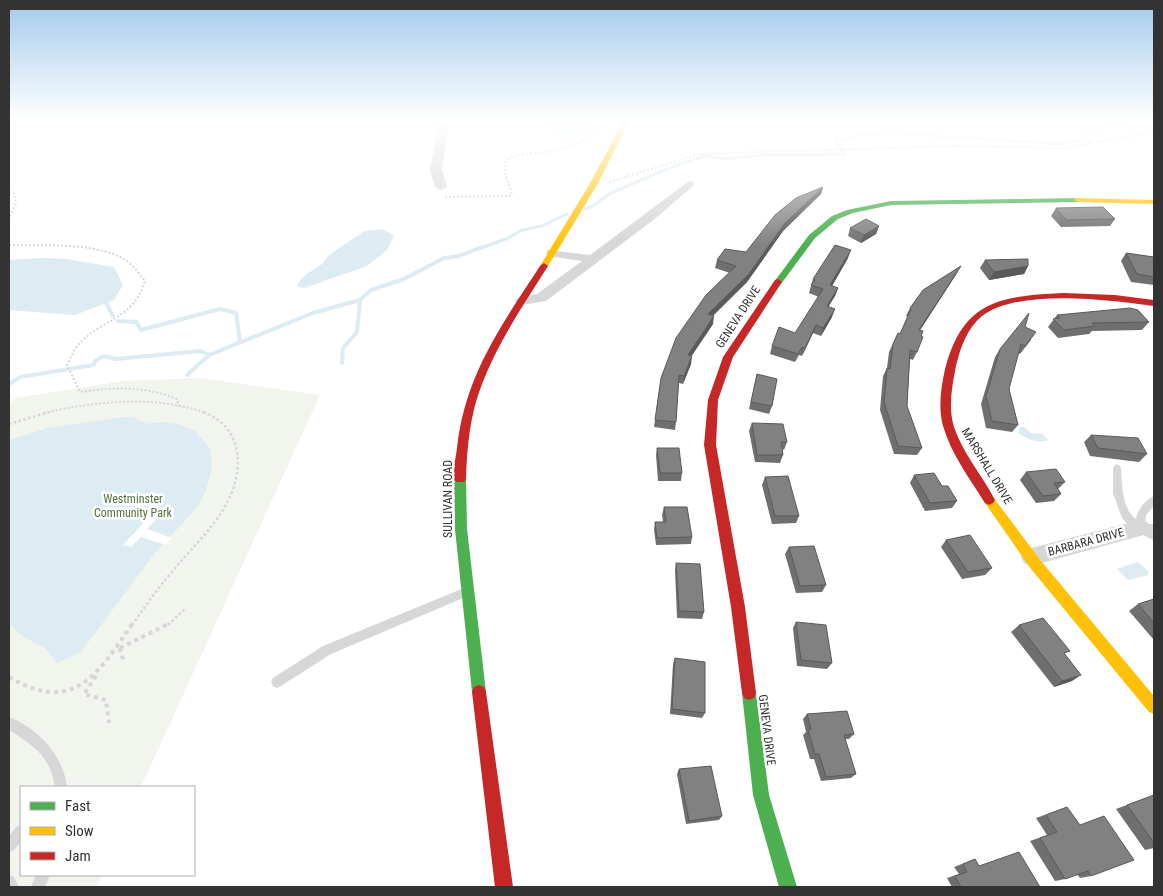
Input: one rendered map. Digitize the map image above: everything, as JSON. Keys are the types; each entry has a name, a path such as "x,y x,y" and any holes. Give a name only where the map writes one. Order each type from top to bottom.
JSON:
{"street":[{"path":"437,162 436,170 442,192"},
{"name":"SULLIVAN ROAD","path":"504,887 467,592 460,502 461,456 476,386 486,362 605,162"},
{"path":"522,301 541,298 689,184"},
{"name":"GENEVA DRIVE","path":"788,887 761,795 735,589 710,445 713,400 728,357 742,332 812,235 829,220 849,211 866,206 891,203 1051,199 1154,202"},
{"path":"552,252 593,259"},
{"name":"MARSHALL DRIVE","path":"1154,303 1134,298 1105,296 1012,301 992,305 983,310 968,326 950,367 944,404 947,422 953,438 989,500 1031,557 1154,707"},
{"name":"BARBARA DRIVE","path":"1031,557 1150,530"}],"lane":[{"path":"1118,468 1118,494 1127,518 1150,530"},
{"path":"1150,530 1141,514 1154,500"},
{"path":"277,682 327,650 467,592"},
{"path":"9,724 39,742 51,755 58,771 61,786"},
{"path":"9,846 20,833"},
{"path":"9,882 12,887"}],"path":[{"path":"442,192 510,196 512,194 504,172 506,162"},
{"path":"593,185 618,181 676,162"},
{"path":"9,192 14,193 18,200 15,211 9,218"},
{"path":"9,245 103,252 120,257 136,268 145,280 143,295 129,311 78,344 68,367 69,372 80,392 115,390 160,393 177,399 179,406"},
{"path":"9,424 54,412 146,401 179,406 222,420 234,434 238,451 234,482 228,500 188,549 84,694 106,700 109,723"},
{"path":"118,647 173,622 186,608"},
{"path":"118,647 124,663"},
{"path":"9,677 28,689 47,694 68,689 96,675"}],"green space":[{"name":"Westminster Community Park","path":"200,378 320,395 141,786 20,786 20,876 102,876 97,887 9,887 9,403 16,398 123,381"}],"shaded area":[{"path":"383,229 394,236 387,250 367,266 304,288 297,286 303,277 325,261 328,256 364,231"},
{"path":"66,259 114,267 123,285 114,300 75,315 9,310 9,260"},
{"path":"133,417 146,424 163,422 177,424 195,431 210,449 212,467 209,480 205,493 196,509 155,553 81,652 57,663 46,649 21,635 9,623 9,440 48,428"},
{"path":"1020,427 1024,427 1031,433 1043,434 1048,440 1036,441 1029,439 1018,433"},
{"path":"1138,562 1149,572 1148,575 1128,580 1117,569"}],"pier":[{"path":"150,516 157,518 147,529 172,538 166,545 141,537 131,547 123,545"}],"building":[{"path":"823,187 785,223 749,274 708,314 714,316 688,355 692,356 684,376 679,375 676,422 655,420 661,378 676,338 706,295 736,266 717,260 725,249 746,252 775,215 796,198"},
{"path":"1103,207 1115,219 1066,220 1056,208"},
{"path":"866,219 879,226 864,235 850,228"},
{"path":"835,245 851,250 830,285 838,288 827,306 835,309 823,328 816,325 805,348 802,347 798,354 772,346 779,327 795,333 823,289 811,285"},
{"path":"1126,253 1154,257 1154,277 1137,274"},
{"path":"1028,259 1028,266 994,272 985,260"},
{"path":"961,266 919,330 923,331 921,336 923,337 917,352 910,350 907,406 922,448 898,446 884,402 887,368 890,369 893,344 898,333 900,334 910,308 923,290"},
{"path":"1130,308 1138,310 1149,322 1092,323 1095,326 1064,330 1053,319 1060,318 1057,315"},
{"path":"1029,313 1025,327 1036,332 1025,346 1021,344 1009,389 1018,425 992,421 986,396 1000,349"},
{"path":"757,374 777,379 772,406 751,402"},
{"path":"752,423 783,424 787,442 781,442 783,455 757,455"},
{"path":"1091,435 1138,438 1147,454 1098,448"},
{"path":"657,448 679,448 682,473 660,473"},
{"path":"1056,469 1065,482 1054,483 1061,494 1043,496 1026,472"},
{"path":"934,473 942,486 948,486 957,501 930,503 914,475"},
{"path":"788,476 799,516 775,516 765,477"},
{"path":"664,507 687,507 692,537 657,538 655,522 666,522"},
{"path":"970,535 992,568 968,572 946,540"},
{"path":"814,546 826,585 800,586 789,547"},
{"path":"676,563 700,564 704,612 679,611"},
{"path":"1154,599 1154,623 1138,604"},
{"path":"1043,618 1070,651 1064,653 1081,675 1062,681 1019,625"},
{"path":"796,622 826,625 832,663 801,660"},
{"path":"675,658 705,662 705,713 672,709"},
{"path":"847,711 854,734 844,735 856,774 826,777 819,754 815,754 808,730 811,729 807,714"},
{"path":"711,766 722,816 689,821 679,769"},
{"path":"1154,795 1154,843 1127,805"},
{"path":"1067,807 1080,825 1104,816 1134,860 1091,876 1088,871 1065,879 1040,838 1057,832 1046,815"},
{"path":"1019,852 1040,887 961,887 955,876 967,872 963,864 975,859 979,866"}],"waterway":[{"path":"583,209 591,207 611,193 688,162"},
{"path":"479,249 508,238 522,230 542,226 567,214"},
{"path":"360,300 371,290 404,279 444,258 459,256 482,247"},
{"path":"209,355 313,313 360,300"},
{"path":"342,363 343,348 357,332 360,300"},
{"path":"106,303 113,316"},
{"path":"118,321 136,322 141,330 220,309 236,313 240,341"},
{"path":"9,384 20,377 94,365 95,361 104,356 116,359 200,351 209,355"},
{"path":"187,375 209,355"}],"traffic: fast":[{"path":"778,282 812,236 835,218 850,211 891,203 1078,200"},
{"path":"460,479 461,529 479,692"},
{"path":"749,693 761,795 788,887"}],"traffic: slow":[{"path":"544,266 605,162"},
{"path":"1078,200 1154,202"},
{"path":"989,500 1036,565 1154,707"}],"traffic: jam":[{"path":"460,479 465,431 476,385 498,339 544,266"},
{"path":"749,693 738,607 710,445 713,400 728,357 778,282"},
{"path":"989,500 952,437 946,412 949,374 953,360 961,338 974,319 994,306 1014,300 1038,297 1090,296 1154,303"},
{"path":"479,692 504,887"}]}
